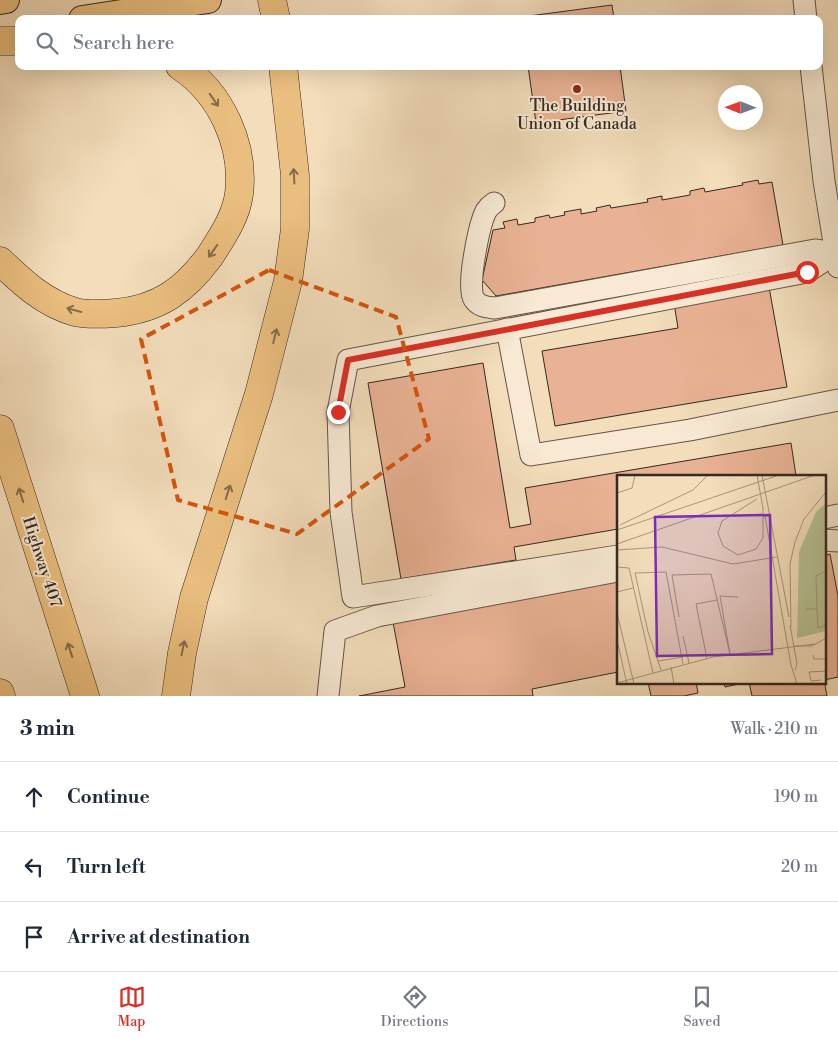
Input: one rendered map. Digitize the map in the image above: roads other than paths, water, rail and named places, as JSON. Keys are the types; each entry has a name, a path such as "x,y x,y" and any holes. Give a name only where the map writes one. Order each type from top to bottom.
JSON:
{"highway":[{"path":"272,0 275,15"},
{"path":"0,41 15,41"},
{"path":"0,261 30,290 50,302 75,312 103,314 130,312 156,304 183,288 201,268 231,221 239,195 240,167 236,143 222,113 204,87 185,70"},
{"path":"176,696 182,653 194,598 259,394 288,281 295,229 294,175 283,70"},
{"name":"Highway 407","path":"0,429 85,696"}],"main road":[{"path":"0,1 6,0"},
{"path":"109,15 208,0"},
{"path":"0,32 15,30"}],"street":[{"path":"804,0 806,15"},
{"path":"811,70 824,181 837,260"},
{"path":"494,203 486,210 474,256 471,285 474,299 483,307 495,308 815,250 837,260"},
{"path":"617,556 354,597 341,512 338,412 348,360 807,272 837,260"},
{"path":"507,329 531,455 690,430 838,400"},
{"path":"328,696 335,631 377,616 617,571"}],"place":[{"name":"The Building Union of Canada","path":"577,89"}]}
